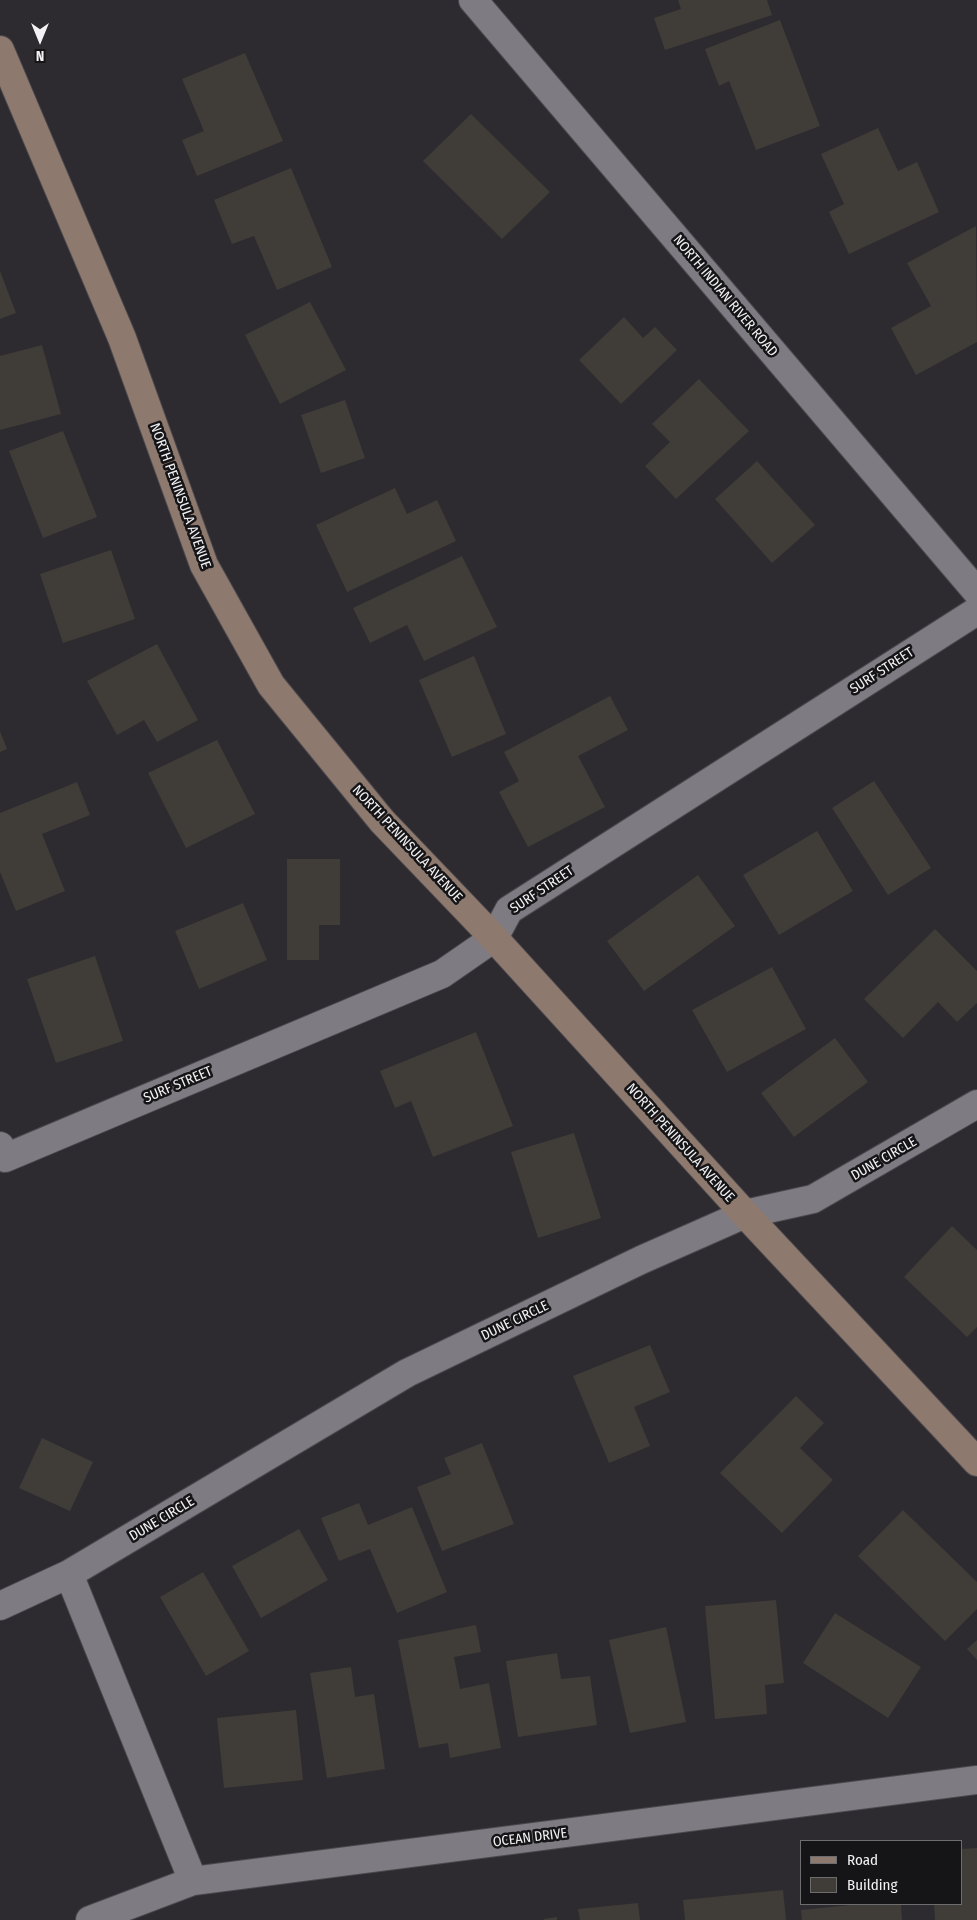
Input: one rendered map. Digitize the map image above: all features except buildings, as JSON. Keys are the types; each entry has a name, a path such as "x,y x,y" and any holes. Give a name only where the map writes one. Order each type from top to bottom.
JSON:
{"street":[{"name":"NORTH INDIAN RIVER ROAD","path":"473,0 977,592"},
{"name":"NORTH PENINSULA AVENUE","path":"0,50 122,338 204,565 270,685 382,821 494,938 745,1214 977,1462"},
{"name":"SURF STREET","path":"3,1152 442,974 494,938 509,910 977,611"},
{"name":"DUNE CIRCLE","path":"0,1606 69,1574 407,1373 641,1260 745,1214 813,1199 977,1104"},
{"path":"69,1574 193,1881"},
{"name":"OCEAN DRIVE","path":"90,1920 193,1881 977,1780"}]}
